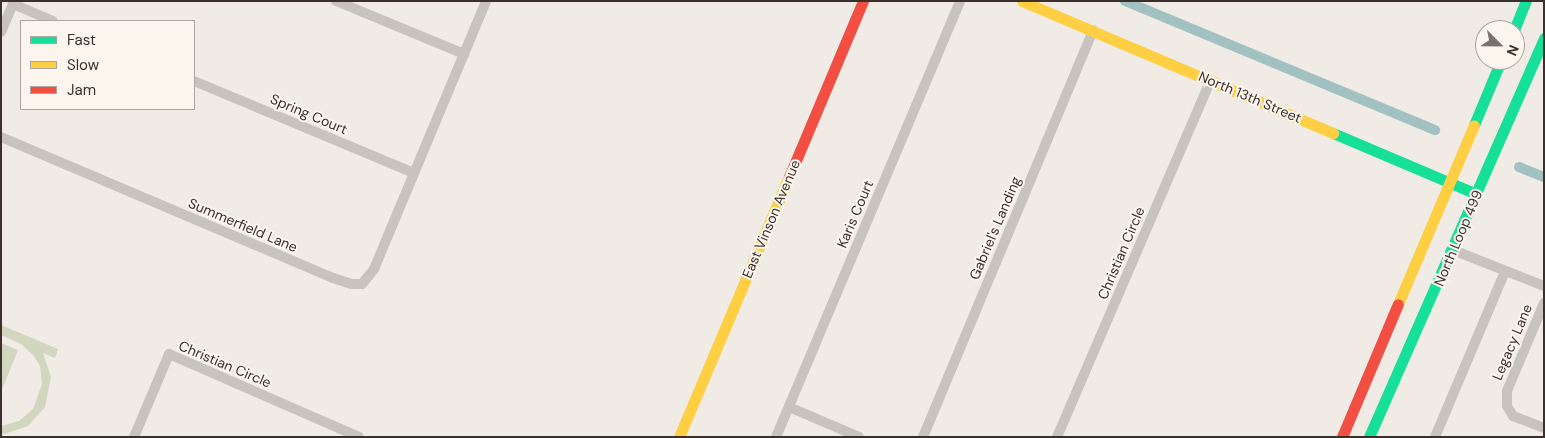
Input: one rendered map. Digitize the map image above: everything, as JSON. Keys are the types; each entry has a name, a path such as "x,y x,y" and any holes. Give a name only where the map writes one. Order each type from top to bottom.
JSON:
{"street":[{"path":"336,1 464,54"},
{"path":"414,173 486,1"},
{"name":"East Vinson Avenue","path":"679,437 862,1"},
{"name":"Karis Court","path":"776,437 960,1"},
{"name":"North 13th Street","path":"1022,1 1477,194"},
{"path":"1518,20 1526,1"},
{"path":"1,32 14,3 51,20"},
{"name":"Gabriel's Landing","path":"923,437 1092,30"},
{"name":"North Loop 499","path":"1369,437 1453,250 1544,38"},
{"path":"1342,437 1497,70"},
{"name":"Spring Court","path":"195,81 414,173"},
{"name":"Christian Circle","path":"1057,437 1210,81"},
{"name":"Summerfield Lane","path":"1,138 357,286 371,276 414,173"},
{"path":"1453,250 1544,286"},
{"path":"1435,437 1506,271"},
{"name":"Legacy Lane","path":"1544,303 1507,391 1507,406 1513,416 1544,428"},
{"name":"Christian Circle","path":"134,437 169,354 356,435"},
{"path":"1349,437 1356,404"},
{"path":"789,407 859,437"}],"green space":[{"path":"1,325 58,349 55,358 43,353 51,377 45,407 28,426 1,435 1,426 19,421 33,409 42,384 40,366 34,356 21,344 1,335"},
{"path":"1,343 18,350 1,392"}],"waterway":[{"path":"1125,1 1435,130"},
{"path":"1519,167 1544,177"}],"traffic: fast":[{"path":"1518,20 1526,1"},
{"path":"1369,437 1544,38"},
{"path":"1474,125 1497,70"},
{"path":"1333,133 1477,194"}],"traffic: slow":[{"path":"1022,1 1333,133"},
{"path":"1398,304 1474,125"},
{"path":"679,437 789,177"}],"traffic: jam":[{"path":"789,177 863,1"},
{"path":"1342,437 1398,304"}]}
